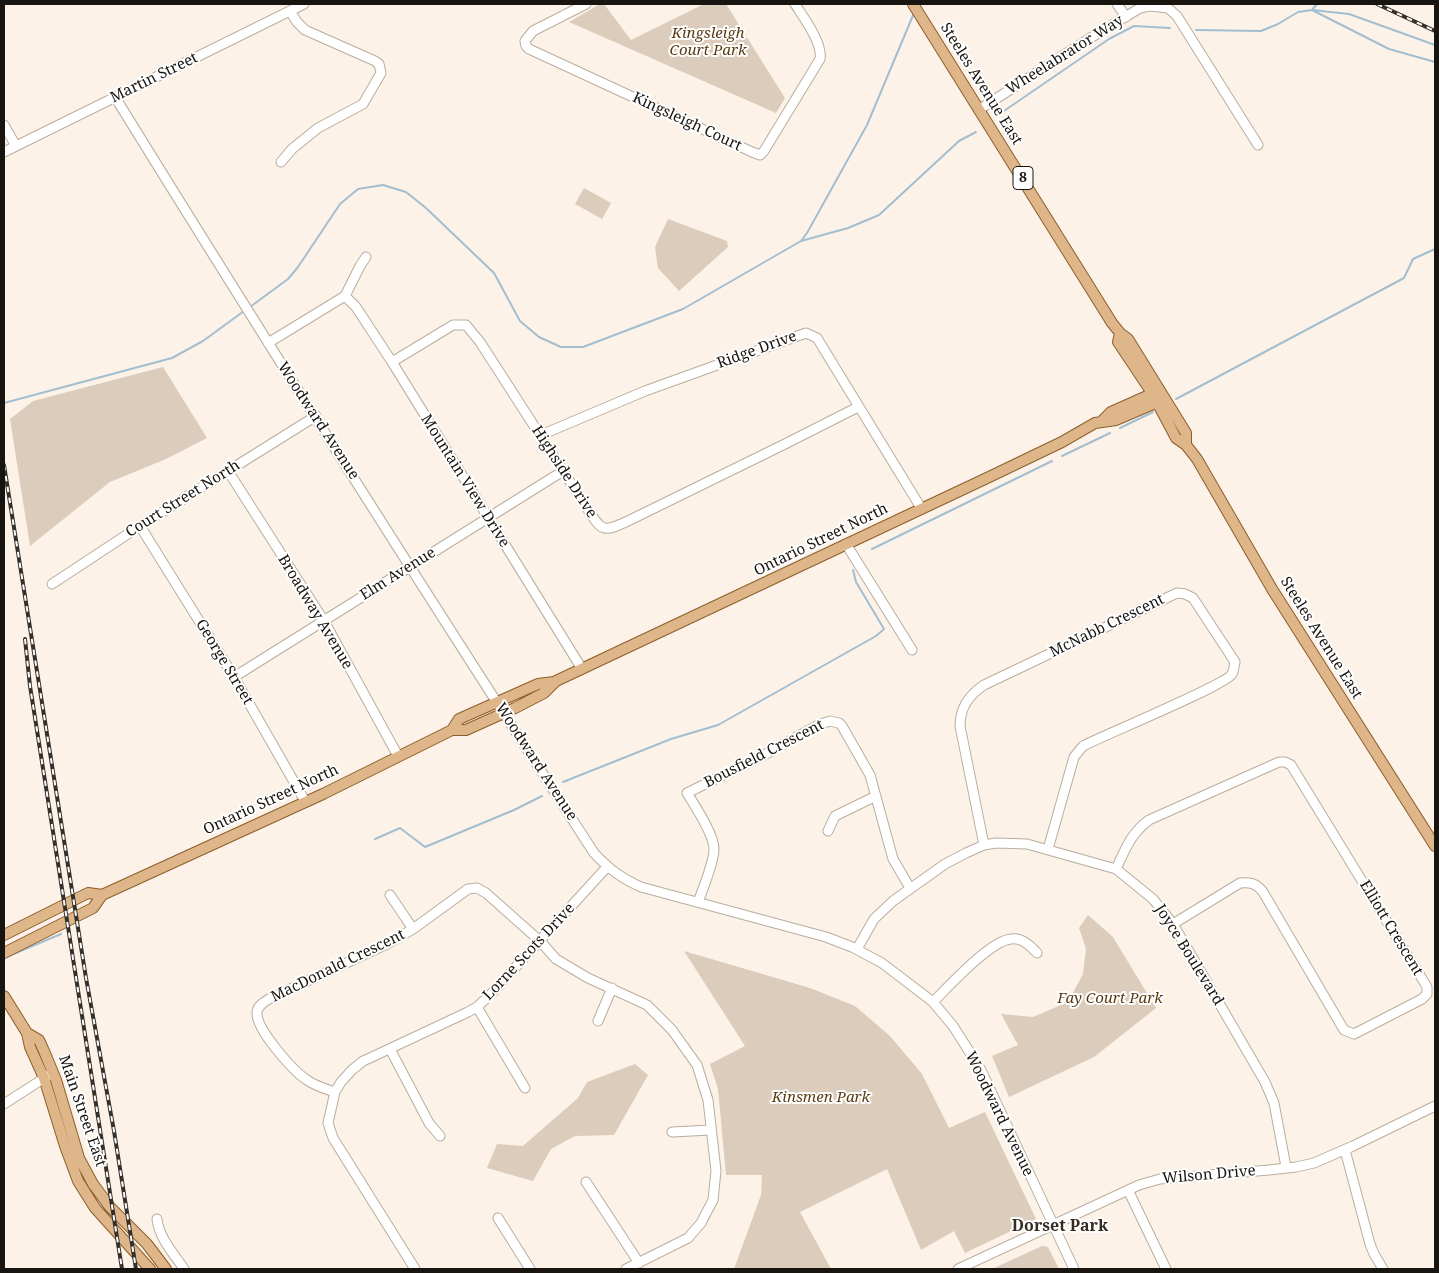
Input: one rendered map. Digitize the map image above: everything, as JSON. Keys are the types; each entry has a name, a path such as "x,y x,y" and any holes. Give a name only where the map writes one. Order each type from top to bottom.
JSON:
{"main road":[{"name":"Steeles Avenue East","path":"913,4 1120,333 1118,342 1159,396 1176,438 1186,445 1197,459 1272,589 1435,846"},
{"name":"Ontario Street North","path":"452,730 460,719 538,684 554,682 1062,442 1095,423 1116,420 1159,396"},
{"name":"Ontario Street North","path":"4,953 93,908 102,895 305,801 452,730 466,730 504,713 544,693 554,682"},
{"name":"Ontario Street North","path":"5,934 88,893 102,895"},
{"name":"Main Street East","path":"4,996 27,1034 30,1047 48,1075 79,1158 93,1184 110,1207 146,1244 166,1269"},
{"name":"Main Street East","path":"48,1075 65,1146 78,1181 106,1220 150,1269"}],"street":[{"name":"Martin Street","path":"4,152 304,4"},
{"name":"Kingsleigh Court","path":"586,4 533,31 525,41 526,46 756,155 760,155 764,151 822,52 799,5"},
{"path":"1116,4 1126,17"},
{"name":"Wheelabrator Way","path":"980,109 1140,8 1150,6 1168,8 1173,12 1258,145"},
{"path":"281,162 292,149 318,128 363,104 381,73 379,64 375,61 304,30 290,11"},
{"name":"Woodward Avenue","path":"116,97 268,343 594,853 607,867 622,878 641,887 826,937 858,949 882,963 933,1002 953,1026 981,1070 1074,1269"},
{"path":"4,125 16,146"},
{"path":"268,343 345,296 366,257"},
{"name":"Mountain View Drive","path":"345,296 356,307 392,362 582,668"},
{"name":"Highside Drive","path":"392,362 452,325 466,325 472,331 598,524 602,528 607,529 622,524 858,407"},
{"name":"Ridge Drive","path":"541,436 645,391 806,333 817,338 921,508"},
{"name":"Court Street North","path":"52,584 140,526 316,416"},
{"name":"Broadway Avenue","path":"228,471 324,621 398,756"},
{"name":"Elm Avenue","path":"234,677 563,471"},
{"name":"George Street","path":"140,526 234,677 305,801"},
{"path":"846,544 912,650"},
{"name":"McNabb Crescent","path":"984,845 960,726 962,712 969,697 984,685 1177,593 1193,598 1235,662 1233,673 1206,689 1083,746 1074,757 1048,849"},
{"name":"Bousfield Crescent","path":"698,902 714,850 698,811 687,793 766,754 818,725 830,721 838,723 846,732 870,775 892,859 910,888"},
{"name":"Elliott Crescent","path":"1116,869 1131,837 1140,826 1149,820 1279,762 1285,762 1291,765 1427,987 1427,994 1422,999 1354,1034 1344,1030 1263,892 1258,886 1250,882 1240,883 1173,924"},
{"path":"828,830 835,816 876,796"},
{"name":"Joyce Boulevard","path":"858,949 874,919 910,888 945,864 984,845 996,843 1027,844 1116,869 1153,898 1173,924 1266,1082 1274,1102 1286,1168"},
{"name":"Lorne Scots Drive","path":"416,1269 333,1138 328,1123 335,1092 347,1076 363,1061 477,1007 607,867"},
{"name":"MacDonald Crescent","path":"335,1092 309,1082 294,1070 279,1053 258,1020 257,1011 261,1004 387,944 413,929 468,889 477,888 486,893 540,941 556,960 588,978 647,1005 672,1030 697,1065 708,1100 712,1130 716,1171 713,1200 701,1223 688,1238 626,1269"},
{"path":"390,895 413,929"},
{"path":"933,1002 970,966 1003,940 1014,938 1024,941 1037,953"},
{"path":"598,1021 612,988"},
{"path":"477,1007 524,1088"},
{"path":"390,1049 429,1123 440,1136"},
{"path":"4,1104 48,1075"},
{"name":"Wilson Drive","path":"958,1269 1128,1190 1160,1179 1296,1167 1314,1163 1346,1150 1435,1106"},
{"path":"672,1132 712,1130"},
{"path":"1346,1150 1370,1244 1383,1269"},
{"path":"586,1182 639,1263"},
{"path":"1128,1190 1166,1269"},
{"path":"498,1218 530,1269"},
{"path":"157,1219 165,1241 184,1269"}],"green space":[{"name":"Kingsleigh Court Park","path":"600,4 604,4 631,40 704,4 726,4 785,98 776,113 569,22"},
{"path":"584,188 611,203 602,219 575,204"},
{"path":"668,219 727,241 728,247 679,291 658,268 655,247"},
{"path":"163,367 207,438 166,459 110,482 30,546 10,419 33,401"},
{"name":"Fay Court Park","path":"1088,915 1113,937 1156,1008 1094,1057 1009,1097 992,1056 1018,1045 1001,1014 1033,1017 1068,1002 1083,974 1086,949 1079,928"},
{"name":"Kinsmen Park","path":"684,951 810,988 855,1006 890,1036 922,1074 949,1128 985,1112 1036,1219 965,1253 954,1231 921,1250 887,1169 800,1212 831,1269 734,1269 761,1195 762,1175 726,1175 718,1089 710,1064 745,1046"},
{"path":"635,1064 648,1075 614,1135 575,1136 551,1149 533,1181 487,1168 497,1144 523,1146 578,1098 587,1082"},
{"path":"1042,1246 1048,1247 1059,1269 992,1269"}],"waterway":[{"path":"1317,4 1312,10 1349,14 1435,45"},
{"path":"1196,30 1261,31 1278,24 1298,12 1312,10 1389,49 1435,62"},
{"path":"801,241 867,125 914,13"},
{"path":"1001,113 1109,39 1134,26 1170,28"},
{"path":"250,307 288,279 340,204 358,189 383,185 406,192 426,208 494,273 520,321 539,337 561,347 583,347 683,309 801,241 848,228 879,215 959,141 976,132"},
{"path":"1176,399 1404,278 1413,259 1435,249"},
{"path":"4,403 172,358 203,341 244,311"},
{"path":"1120,428 1153,412"},
{"path":"1062,456 1110,433"},
{"path":"872,549 1052,461"},
{"path":"563,782 671,739 718,725 876,636 884,629 856,582 853,570"},
{"path":"375,839 400,828 425,847 514,810 542,796"},
{"path":"4,958 61,934"}],"railway":[{"path":"1377,4 1435,31"},
{"path":"4,465 86,978 114,1131 136,1269"},
{"path":"25,639 30,686 122,1269"}],"district":[{"name":"Dorset Park","path":"1060,1226"}]}
